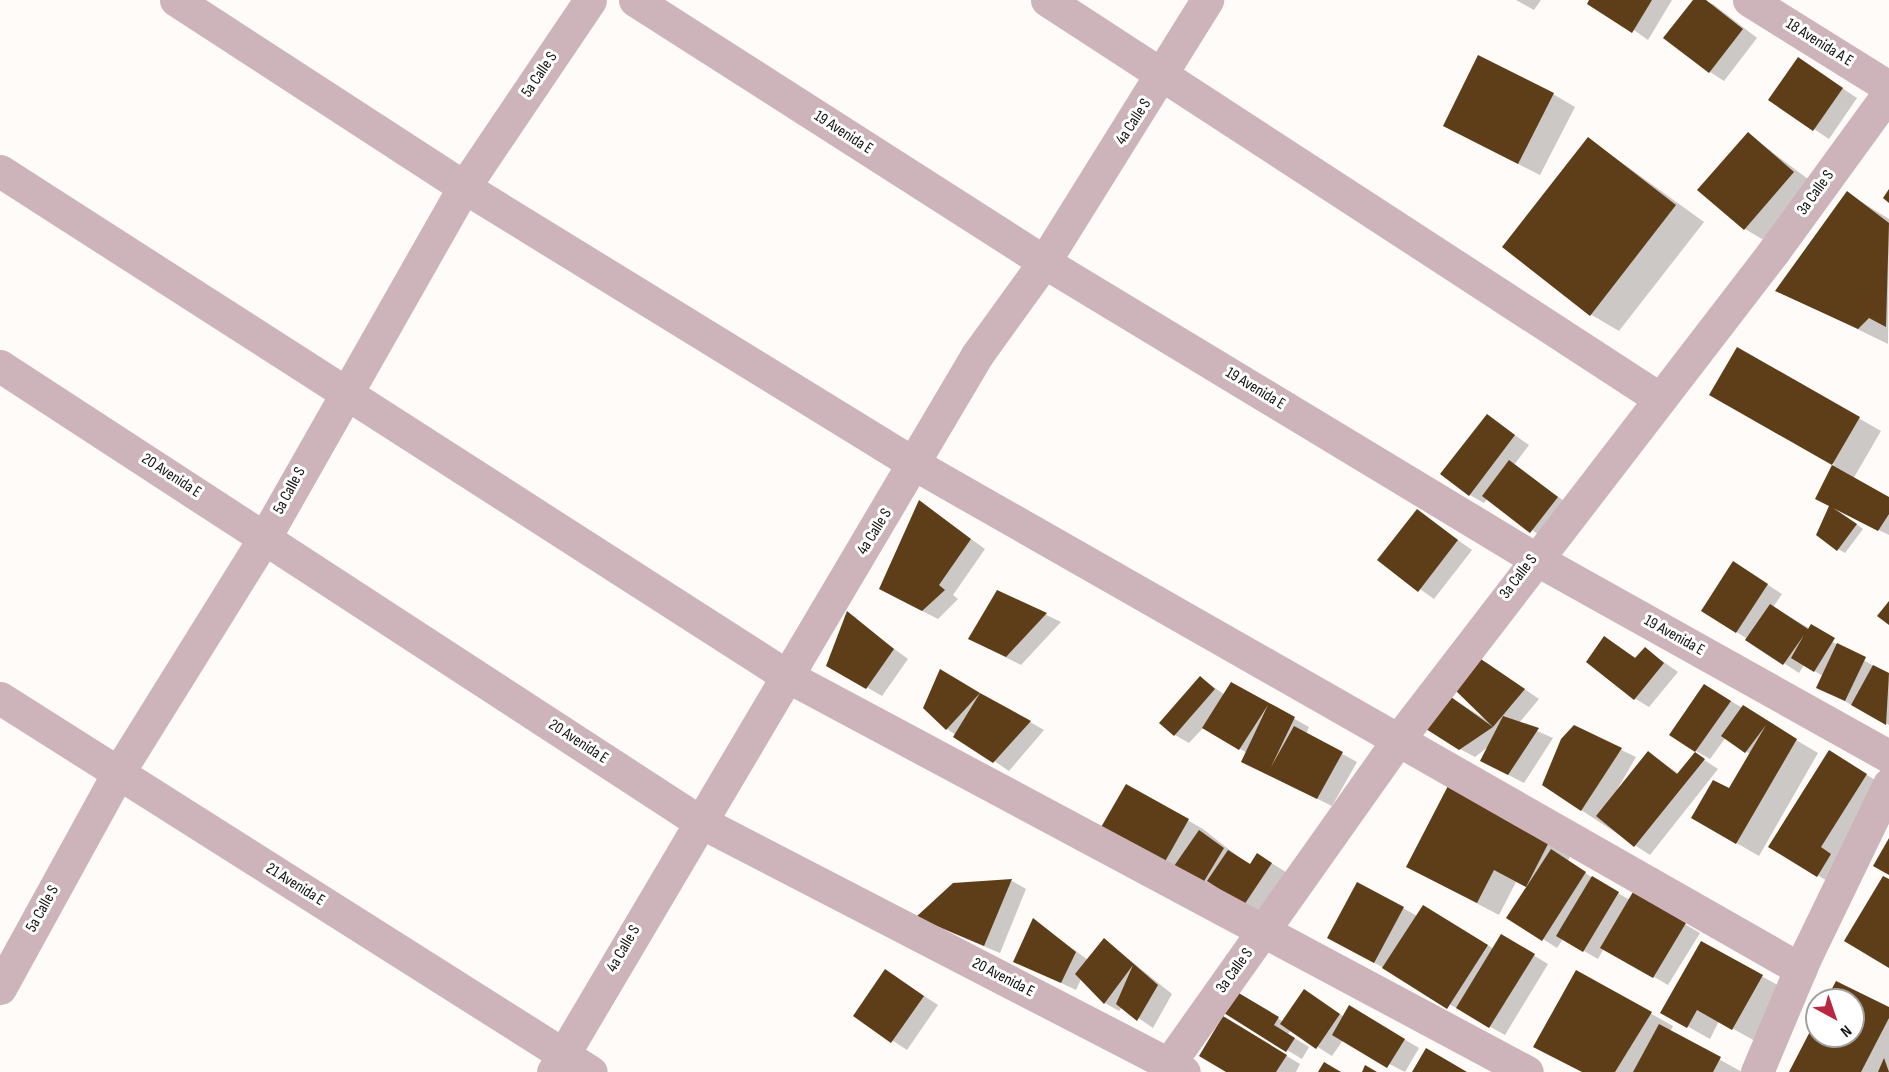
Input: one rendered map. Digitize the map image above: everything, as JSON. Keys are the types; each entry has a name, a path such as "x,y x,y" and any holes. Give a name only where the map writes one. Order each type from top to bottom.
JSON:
{"street":[{"path":"176,0 464,187 916,465 1800,969"},
{"name":"5a Calle S","path":"0,988 118,773 266,537 343,393 464,187 591,0"},
{"name":"19 Avenida E","path":"635,0 1044,262 1534,558 1889,756"},
{"path":"1047,0 1657,397"},
{"name":"4a Calle S","path":"558,1063 697,820 916,465 977,355 1044,262 1164,74 1207,0"},
{"name":"18 Avenida A E","path":"1749,0 1889,87"},
{"name":"3a Calle S","path":"1172,1069 1263,933 1398,740 1657,397 1774,251 1889,93"},
{"path":"0,171 787,676 1263,933 1527,1072"},
{"name":"20 Avenida E","path":"0,366 266,537 697,820 1172,1069"},
{"name":"21 Avenida E","path":"0,698 118,773 558,1063 591,1072"},
{"path":"1758,1072 1800,969 1889,784"}],"building":[{"path":"1589,0 1652,0 1632,33 1587,4"},
{"path":"1693,0 1706,0 1743,29 1709,73 1663,38"},
{"path":"1478,55 1554,93 1518,164 1443,126"},
{"path":"1798,57 1843,88 1813,131 1768,100"},
{"path":"1748,132 1794,172 1744,230 1697,190"},
{"path":"1588,137 1676,205 1590,316 1502,247"},
{"path":"1889,189 1889,203 1883,198"},
{"path":"1847,191 1889,223 1886,327 1869,318 1858,329 1775,291"},
{"path":"1737,347 1860,417 1832,465 1709,395"},
{"path":"1487,414 1515,435 1469,496 1440,474"},
{"path":"1509,460 1558,497 1530,533 1482,496"},
{"path":"1832,465 1889,497 1889,514 1878,531 1833,508 1857,524 1837,551 1816,535 1829,506 1815,499"},
{"path":"919,500 971,539 939,585 945,590 922,611 879,589"},
{"path":"1417,509 1458,540 1418,592 1377,560"},
{"path":"1733,561 1768,584 1736,633 1701,611"},
{"path":"997,590 1047,613 1006,657 968,639"},
{"path":"1889,601 1889,625 1877,616"},
{"path":"1770,604 1808,629 1811,624 1835,638 1814,672 1791,658 1804,635 1783,665 1745,640"},
{"path":"847,611 894,649 866,689 826,666"},
{"path":"1604,636 1635,658 1645,647 1664,663 1634,700 1586,662"},
{"path":"1837,643 1866,657 1845,701 1816,688"},
{"path":"1472,653 1525,689 1493,727 1453,688"},
{"path":"1873,665 1889,673 1886,725 1851,705"},
{"path":"940,669 980,693 946,730 923,708"},
{"path":"1200,676 1215,689 1174,736 1159,723"},
{"path":"1231,682 1295,717 1271,767 1294,726 1343,752 1317,799 1241,762 1268,705 1239,750 1202,728"},
{"path":"1704,684 1731,701 1695,752 1669,735"},
{"path":"1444,692 1493,727 1459,750 1426,729"},
{"path":"980,693 1031,721 993,763 953,737"},
{"path":"1743,705 1797,739 1736,844 1691,818 1713,780 1729,788 1766,725 1745,753 1721,736"},
{"path":"1503,716 1539,728 1508,775 1480,761"},
{"path":"1574,725 1622,748 1581,811 1542,785 1561,739"},
{"path":"1829,750 1867,774 1821,847 1831,854 1817,877 1768,847"},
{"path":"1648,751 1677,774 1695,752 1705,759 1634,847 1596,816"},
{"path":"1126,784 1189,819 1163,865 1100,829"},
{"path":"1449,784 1552,836 1526,887 1494,870 1477,903 1406,867"},
{"path":"1199,830 1224,848 1200,888 1172,869"},
{"path":"1889,838 1889,875 1873,866"},
{"path":"1551,849 1586,872 1542,941 1506,918"},
{"path":"1228,850 1250,864 1257,853 1272,863 1244,905 1207,881"},
{"path":"1592,876 1619,892 1583,952 1556,936"},
{"path":"1883,876 1889,879 1889,968 1844,941"},
{"path":"1012,879 984,946 916,917 953,883"},
{"path":"1357,882 1404,907 1374,963 1327,938"},
{"path":"1633,892 1686,923 1653,978 1600,948"},
{"path":"1423,905 1488,945 1447,1009 1382,968"},
{"path":"1033,918 1076,952 1061,983 1013,962"},
{"path":"1501,934 1535,954 1489,1028 1456,1008"},
{"path":"1104,938 1158,985 1137,1021 1116,1004 1133,965 1104,1004 1075,974"},
{"path":"1701,941 1763,975 1732,1030 1697,1010 1687,1028 1660,1013"},
{"path":"885,969 924,996 891,1043 853,1016"},
{"path":"1576,970 1652,1012 1615,1072 1582,1072 1533,1047"},
{"path":"1836,981 1850,988 1832,988"},
{"path":"1304,989 1340,1014 1316,1049 1280,1024"},
{"path":"1237,992 1279,1017 1274,1025 1295,1038 1286,1052 1224,1013"},
{"path":"1865,995 1889,1007 1889,1018 1861,1072 1789,1072 1805,1041 1805,1048 1865,1048"},
{"path":"1349,1005 1405,1039 1387,1068 1332,1035"},
{"path":"1223,1016 1287,1055 1276,1072 1226,1072 1199,1056"},
{"path":"1659,1024 1721,1057 1713,1072 1633,1072"},
{"path":"1426,1048 1467,1072 1412,1072"},
{"path":"1884,1058 1889,1072 1878,1072"},
{"path":"1324,1062 1341,1072 1318,1072"},
{"path":"1365,1065 1377,1072 1362,1072"}]}
